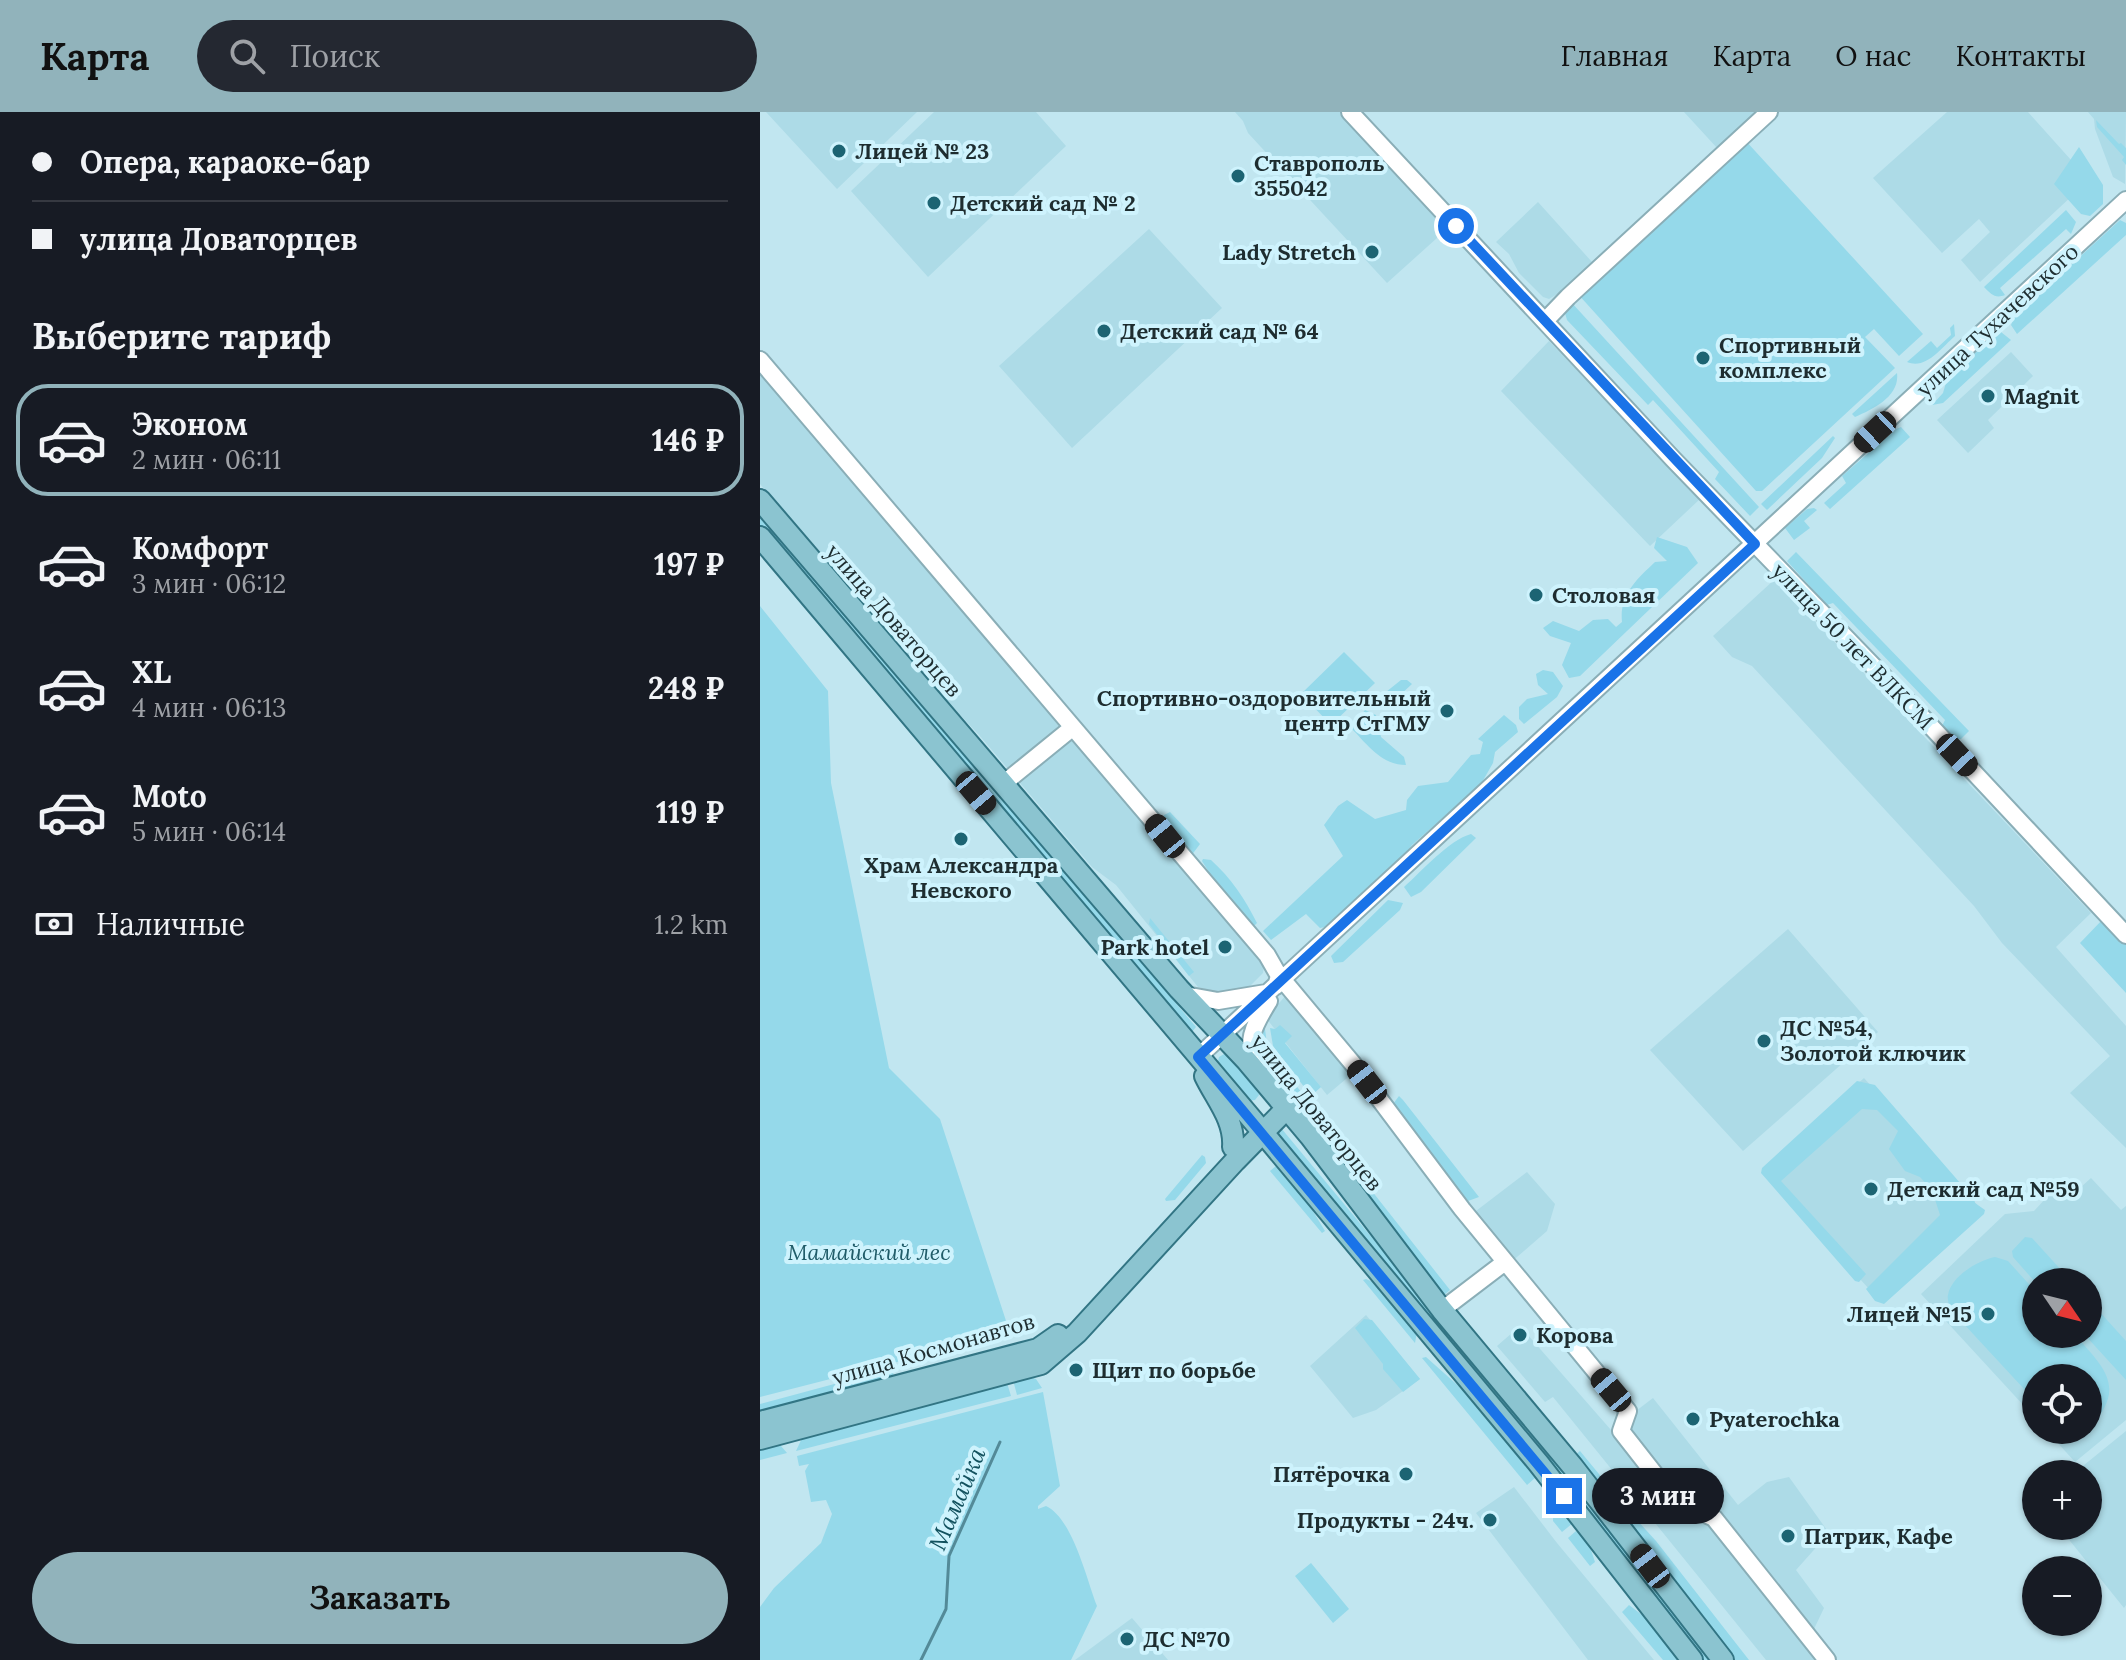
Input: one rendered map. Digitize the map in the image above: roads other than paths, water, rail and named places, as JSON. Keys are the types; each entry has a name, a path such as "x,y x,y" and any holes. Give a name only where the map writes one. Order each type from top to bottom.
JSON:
{"main road":[{"name":"улица Доваторцев","path":"760,500 1185,995 1261,1077 1442,1310 1573,1467 1723,1660"},
{"path":"760,537 1198,1057 1261,1124 1280,1153 1546,1473 1692,1660"},
{"path":"1198,1057 1206,1079 1230,1122 1237,1151"},
{"path":"1237,1151 1283,1104"},
{"path":"1237,1151 1262,1149 1280,1153"},
{"name":"улица Космонавтов","path":"760,1422 1038,1349 1069,1327 1237,1151"},
{"name":"улица Космонавтов","path":"760,1439 1041,1364 1077,1333 1237,1151"}],"street":[{"name":"улица 50 лет ВЛКСМ","path":"1350,112 2126,935"},
{"path":"1545,321 1769,112"},
{"name":"улица Тухачевского","path":"1198,1057 2126,200"},
{"path":"760,360 1267,955 1279,976 1252,1030 1252,1049 1261,1077"},
{"path":"1003,784 1072,728"},
{"path":"1185,995 1211,1002 1275,986"},
{"path":"1275,986 1353,1064 1505,1262 1628,1411 1621,1431 1675,1500 1714,1518 1827,1660"},
{"path":"1442,1310 1505,1262"}],"waterway":[{"name":"Мамайка","path":"921,1660 946,1609 949,1556 1000,1442"}],"place":[{"name":"Лицей № 23","path":"839,151"},
{"name":"Ставрополь 355042","path":"1238,176"},
{"name":"Детский сад № 2","path":"934,203"},
{"name":"Lady Stretch","path":"1372,252"},
{"name":"Детский сад № 64","path":"1104,331"},
{"name":"Спортивный комплекс","path":"1703,358"},
{"name":"Magnit","path":"1988,396"},
{"name":"Столовая","path":"1536,595"},
{"name":"Спортивно-оздоровительный центр СтГМУ","path":"1447,711"},
{"name":"Храм Александра Невского","path":"961,839"},
{"name":"Park hotel","path":"1225,947"},
{"name":"ДС №54, Золотой ключик","path":"1764,1041"},
{"name":"Детский сад №59","path":"1871,1189"},
{"name":"Лицей №15","path":"1988,1314"},
{"name":"Корова","path":"1520,1335"},
{"name":"Щит по борьбе","path":"1076,1370"},
{"name":"Pyaterochka","path":"1693,1419"},
{"name":"Пятёрочка","path":"1406,1474"},
{"name":"Продукты - 24ч.","path":"1490,1520"},
{"name":"Патрик, Кафе","path":"1788,1536"},
{"name":"ДС №70","path":"1127,1639"}],"park label":[{"name":"Мамайский лес","path":"869,1252"}]}
